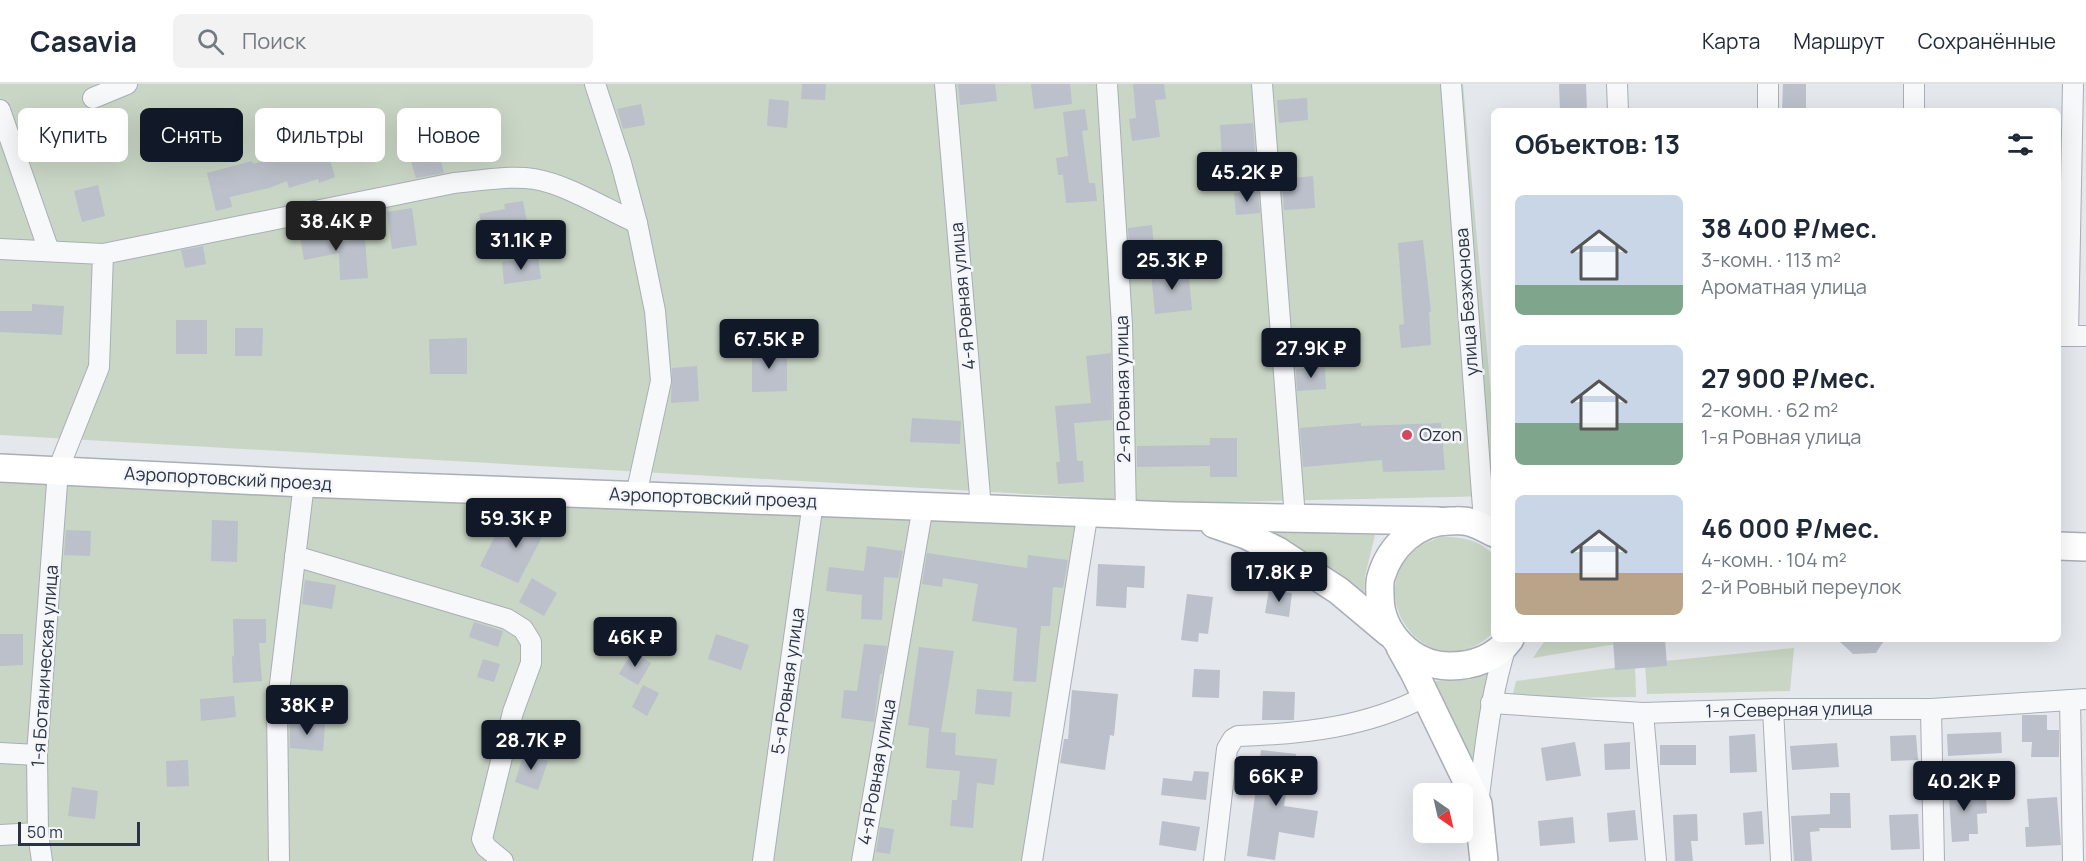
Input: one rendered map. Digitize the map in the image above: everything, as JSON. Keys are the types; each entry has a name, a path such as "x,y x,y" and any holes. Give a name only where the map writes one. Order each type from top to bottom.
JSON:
{"main road":[{"name":"Аэропортовский проезд","path":"0,468 304,483 1175,516"},
{"path":"1175,516 1438,521 1487,525"},
{"path":"1175,516 1214,524 1246,535 1278,551 1339,591 1411,655 1438,666 1467,666 1493,655 1508,642"},
{"path":"1438,521 1411,532 1391,553 1380,579 1380,608 1478,804 1484,861"},
{"path":"2061,546 2086,547"}],"street":[{"path":"93,98 127,84"},
{"path":"595,84 621,163 637,223 655,311 661,381 636,495"},
{"name":"4-я Ровная улица","path":"945,84 981,508"},
{"name":"2-я Ровная улица","path":"1107,84 1122,325 1126,514"},
{"path":"1262,84 1295,518"},
{"name":"улица Безжонова","path":"1451,84 1487,525"},
{"path":"1617,84 1618,108"},
{"path":"1768,84 1768,108"},
{"path":"1914,84 1914,108"},
{"path":"2071,336 2073,84"},
{"path":"0,110 49,251"},
{"path":"0,249 103,254 454,183 507,179 532,178 554,184 637,223"},
{"name":"1-я Ботаническая улица","path":"42,861 38,833 37,754 58,470 99,367 103,254"},
{"path":"279,861 277,709 304,483"},
{"name":"5-я Ровная улица","path":"763,861 813,502"},
{"name":"4-я Ровная улица","path":"862,861 923,506"},
{"path":"1032,861 1088,511"},
{"path":"295,556 507,619 523,629 531,642 531,663 513,712 482,839 486,847 504,861"},
{"path":"1478,804 1491,703 1498,671 1509,642"},
{"path":"1214,861 1227,749 1233,739 1238,736 1339,728 1396,711 1426,696"},
{"path":"2073,861 2078,700"},
{"name":"1-я Северная улица","path":"1491,703 1643,713 1773,709 1930,709 2078,700"},
{"path":"1773,709 1781,861"},
{"path":"1930,709 1934,861"},
{"path":"1643,713 1656,861"},
{"path":"0,753 37,754"},
{"path":"0,835 38,833"}],"green space":[{"path":"0,84 1463,84 1491,394 1491,496 1182,503 0,435"},
{"path":"0,483 1085,519 1033,861 0,861"},
{"path":"1263,530 1375,535 1365,576 1364,597"},
{"path":"1441,537 1469,540 1482,545 1491,552 1491,634 1470,648 1447,651 1426,644 1409,630 1398,610 1395,588 1402,566 1420,546"},
{"path":"1544,642 1628,642 1533,658"},
{"path":"1794,648 1790,691 1647,694 1645,663"},
{"path":"1635,665 1636,697 1512,698 1516,681"},
{"path":"1488,674 1475,763 1469,764 1430,681 1469,680"}],"building":[{"path":"802,84 826,84 825,100 801,99"},
{"path":"958,84 995,84 997,101 960,105"},
{"path":"1031,84 1070,84 1072,104 1034,109"},
{"path":"1133,84 1164,84 1166,99 1155,100 1160,137 1132,141 1129,119 1136,118"},
{"path":"1559,84 1586,84 1587,108 1560,108"},
{"path":"1783,84 1806,84 1806,108 1782,108"},
{"path":"1307,98 1308,120 1279,123 1277,100"},
{"path":"769,99 789,101 787,128 767,126"},
{"path":"641,104 645,125 623,129 617,109"},
{"path":"1085,109 1088,130 1082,131 1089,183 1095,183 1097,201 1066,203 1063,175 1058,175 1056,158 1068,156 1063,112"},
{"path":"1253,123 1255,156 1222,158 1220,125"},
{"path":"252,161 253,164 259,162 331,162 335,177 319,183 318,179 289,188 287,181 269,188 230,197 232,207 216,211 207,173"},
{"path":"411,162 441,162 444,173 416,178"},
{"path":"1313,176 1315,208 1284,210 1282,179"},
{"path":"98,185 105,216 82,222 74,191"},
{"path":"1258,191 1260,213 1236,215 1234,193"},
{"path":"523,201 528,227 505,231 506,235 484,239 479,214 505,209 504,204"},
{"path":"412,208 417,245 392,249 387,212"},
{"path":"1152,225 1155,259 1130,262 1128,228"},
{"path":"326,226 329,242 365,239 368,278 340,280 339,253 304,260 299,231"},
{"path":"1423,240 1431,312 1429,312 1431,345 1401,348 1399,325 1404,324 1398,243"},
{"path":"203,246 206,264 185,268 181,250"},
{"path":"538,257 541,279 504,284 502,262"},
{"path":"1188,269 1192,310 1155,314 1151,273"},
{"path":"32,304 64,306 62,335 0,332 0,311 32,311"},
{"path":"176,320 207,320 207,354 176,354"},
{"path":"235,328 263,328 262,356 235,356"},
{"path":"467,338 467,374 430,374 429,339"},
{"path":"752,348 787,348 787,391 752,392"},
{"path":"1111,353 1112,420 1074,423 1077,461 1083,461 1084,482 1058,484 1056,462 1060,462 1055,406 1091,403 1086,356"},
{"path":"697,366 699,401 671,403 672,368"},
{"path":"1325,367 1326,389 1297,391 1296,369"},
{"path":"912,418 961,421 960,444 910,442"},
{"path":"1361,423 1361,426 1441,423 1445,470 1383,472 1382,460 1303,467 1300,428"},
{"path":"1210,438 1237,438 1237,477 1210,477 1210,466 1137,467 1137,446 1210,445"},
{"path":"525,517 552,518 518,583 480,566 496,534 512,541"},
{"path":"212,520 238,521 237,562 211,561"},
{"path":"66,530 91,531 90,556 64,555"},
{"path":"867,546 903,551 898,578 884,577 882,620 861,619 862,595 826,591 829,567 864,571"},
{"path":"927,553 1027,568 1028,555 1068,560 1063,588 1053,587 1050,626 1041,626 1036,682 1013,681 1017,628 972,621 978,584 943,578 942,587 922,584"},
{"path":"1098,564 1145,566 1144,588 1127,587 1126,608 1096,606"},
{"path":"532,578 557,593 544,616 519,602"},
{"path":"305,580 336,585 332,609 302,604"},
{"path":"1269,590 1292,593 1289,617 1265,613"},
{"path":"1187,594 1213,597 1208,634 1199,633 1198,642 1181,640"},
{"path":"233,619 266,619 266,643 259,643 262,681 233,683"},
{"path":"474,622 503,631 498,647 469,637"},
{"path":"0,634 23,634 23,665 0,666"},
{"path":"716,634 749,645 741,670 708,659"},
{"path":"1613,642 1665,642 1667,666 1615,670"},
{"path":"1840,642 1883,642 1876,653 1853,654"},
{"path":"864,644 887,646 882,674 880,674 874,722 841,718 844,690 857,691"},
{"path":"919,647 954,651 941,732 956,733 955,755 997,759 994,785 977,783 973,828 950,826 952,800 957,800 960,771 926,768 929,728 908,725"},
{"path":"632,652 651,663 638,685 619,674"},
{"path":"483,659 500,664 494,682 477,677"},
{"path":"1194,669 1220,670 1219,698 1192,697"},
{"path":"643,685 659,693 647,716 632,707"},
{"path":"977,689 1012,692 1010,717 975,714"},
{"path":"1072,690 1118,694 1114,736 1110,735 1105,770 1060,763 1064,739 1068,739"},
{"path":"1263,691 1295,692 1294,720 1262,720"},
{"path":"234,696 236,717 201,721 200,699"},
{"path":"2022,715 2047,715 2047,730 2059,730 2059,757 2031,757 2032,742 2022,742"},
{"path":"290,722 325,724 323,751 290,748"},
{"path":"2001,732 2002,753 1948,756 1947,734"},
{"path":"1755,734 1757,772 1730,773 1729,736"},
{"path":"1916,735 1918,760 1891,761 1890,736"},
{"path":"1575,742 1581,776 1546,781 1541,748"},
{"path":"1630,742 1630,769 1605,770 1604,744"},
{"path":"1837,743 1839,767 1792,770 1790,746"},
{"path":"1660,745 1696,745 1696,765 1660,765"},
{"path":"1261,750 1296,754 1294,775 1289,775 1284,806 1318,811 1314,838 1279,832 1275,860 1247,856"},
{"path":"524,753 548,761 538,790 515,782"},
{"path":"188,760 189,786 167,787 166,761"},
{"path":"1194,771 1209,772 1206,800 1161,795 1163,778 1192,781"},
{"path":"1963,780 1965,799 1986,798 1987,813 1977,814 1978,834 1969,834 1969,841 1952,842 1948,781"},
{"path":"72,787 98,791 95,819 68,816"},
{"path":"1830,793 1850,793 1851,828 1819,828 1820,831 1810,832 1812,861 1794,861 1791,816 1830,814"},
{"path":"2057,797 2061,845 2026,847 2025,827 2029,827 2027,799"},
{"path":"1635,810 1638,840 1609,842 1607,813"},
{"path":"1762,811 1764,844 1745,845 1743,813"},
{"path":"1697,814 1698,841 1691,841 1693,861 1675,861 1673,815"},
{"path":"1918,814 1920,849 1891,850 1889,815"},
{"path":"1573,817 1575,843 1540,846 1538,821"},
{"path":"1162,821 1200,827 1196,851 1159,845"},
{"path":"880,827 894,829 890,854 876,852"}],"place":[{"name":"Ozon","path":"1407,435"}]}
